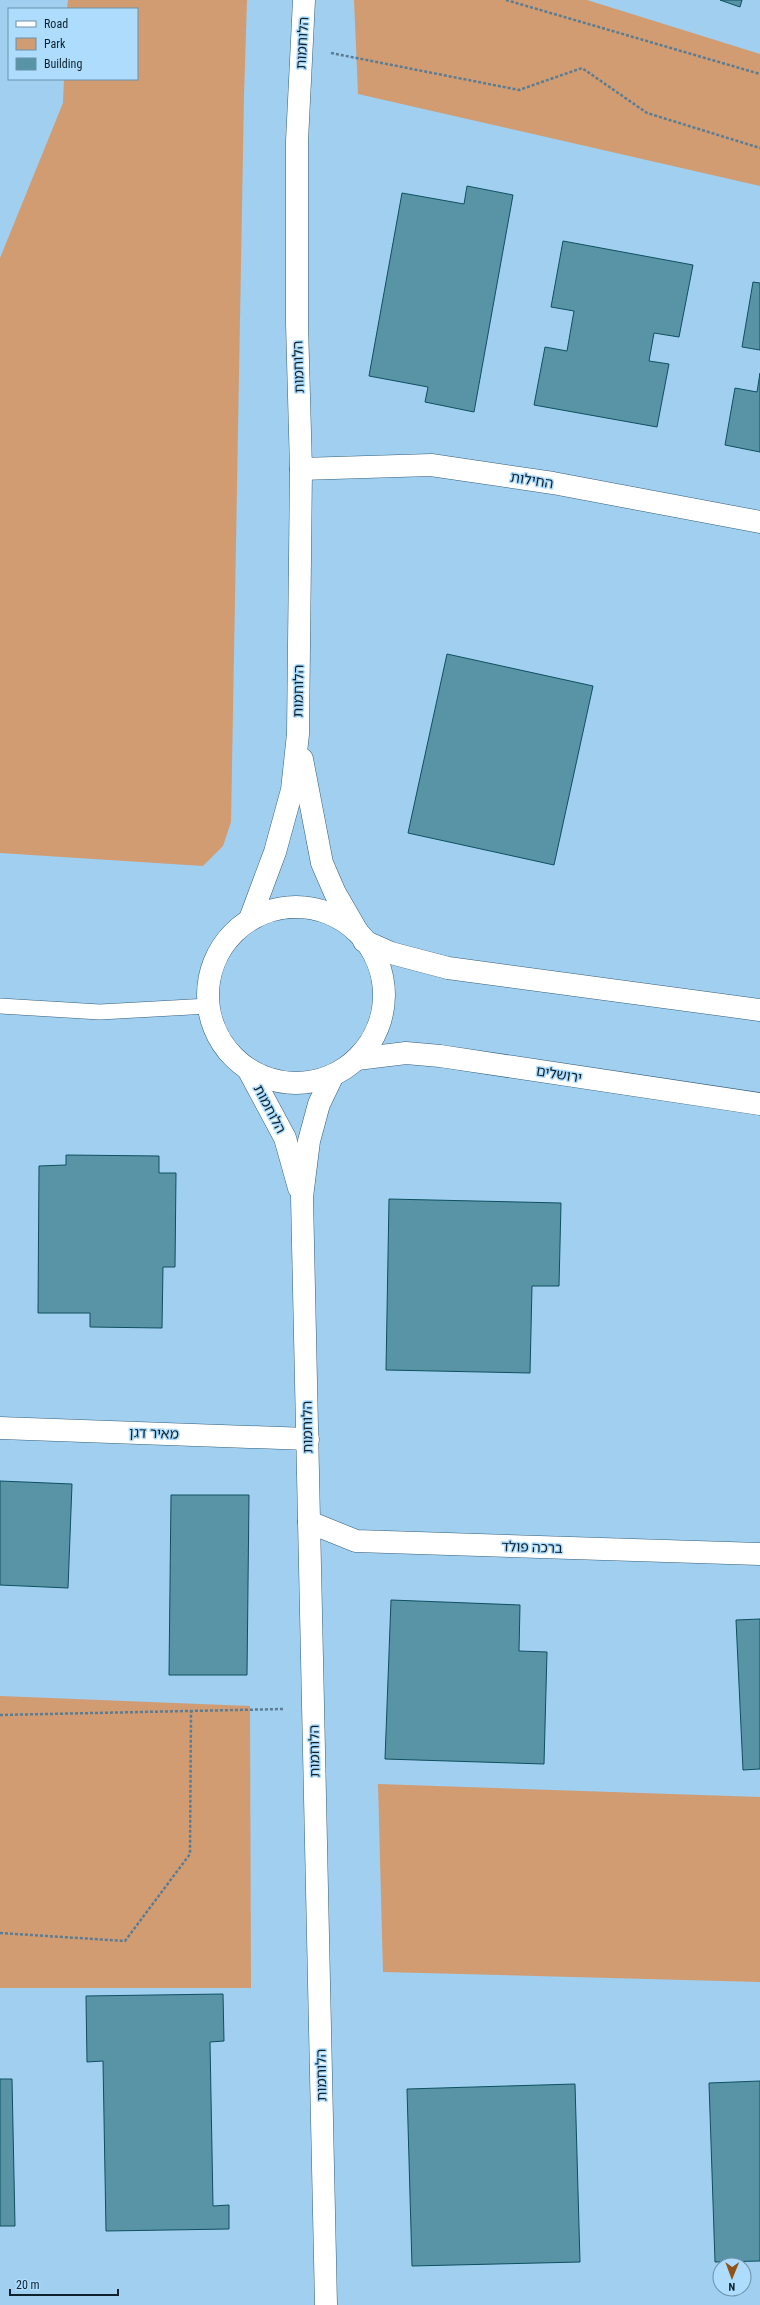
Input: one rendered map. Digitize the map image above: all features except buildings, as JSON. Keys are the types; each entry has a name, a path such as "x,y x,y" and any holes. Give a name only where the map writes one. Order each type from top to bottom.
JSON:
{"street":[{"name":"הלוחמות","path":"250,919 275,852 292,790 298,734 301,469 297,324 297,141 304,0"},
{"name":"החילות","path":"301,469 431,465 553,483 760,522"},
{"name":"הלוחמות","path":"298,734 322,863 334,893 360,936 374,954 383,981 383,1009 374,1036 357,1059"},
{"path":"357,1059 333,1075 304,1083 275,1081 248,1069 226,1049 212,1023 207,994 213,965 228,939 250,919 276,909 305,907 333,915 360,936 391,953 448,968 760,1010"},
{"name":"ירושלים","path":"357,1059 406,1053 440,1056 760,1104"},
{"name":"הלוחמות","path":"248,1069 286,1138 302,1197"},
{"name":"הלוחמות","path":"326,2305 302,1197 309,1141 319,1104 333,1075"},
{"name":"מאיר דגן","path":"0,1428 308,1439"},
{"name":"ברכה פולד","path":"309,1522 356,1541 760,1554"}],"lane":[{"path":"0,1006 100,1012 209,1006"}],"path":[{"path":"506,0 760,74"},
{"path":"302,47 519,90 582,68 647,113 760,148"},
{"path":"0,1715 313,1709"},
{"path":"0,1933 125,1941 190,1854 191,1712"}],"green space":[{"path":"68,0 247,0 231,822 223,846 203,866 0,853 0,258 63,103 64,80 138,80 138,8 67,8"},
{"path":"354,0 587,0 760,54 760,186 358,94"},
{"path":"0,1696 250,1706 251,1988 0,1988"},
{"path":"378,1784 760,1797 760,1982 383,1972"}]}
